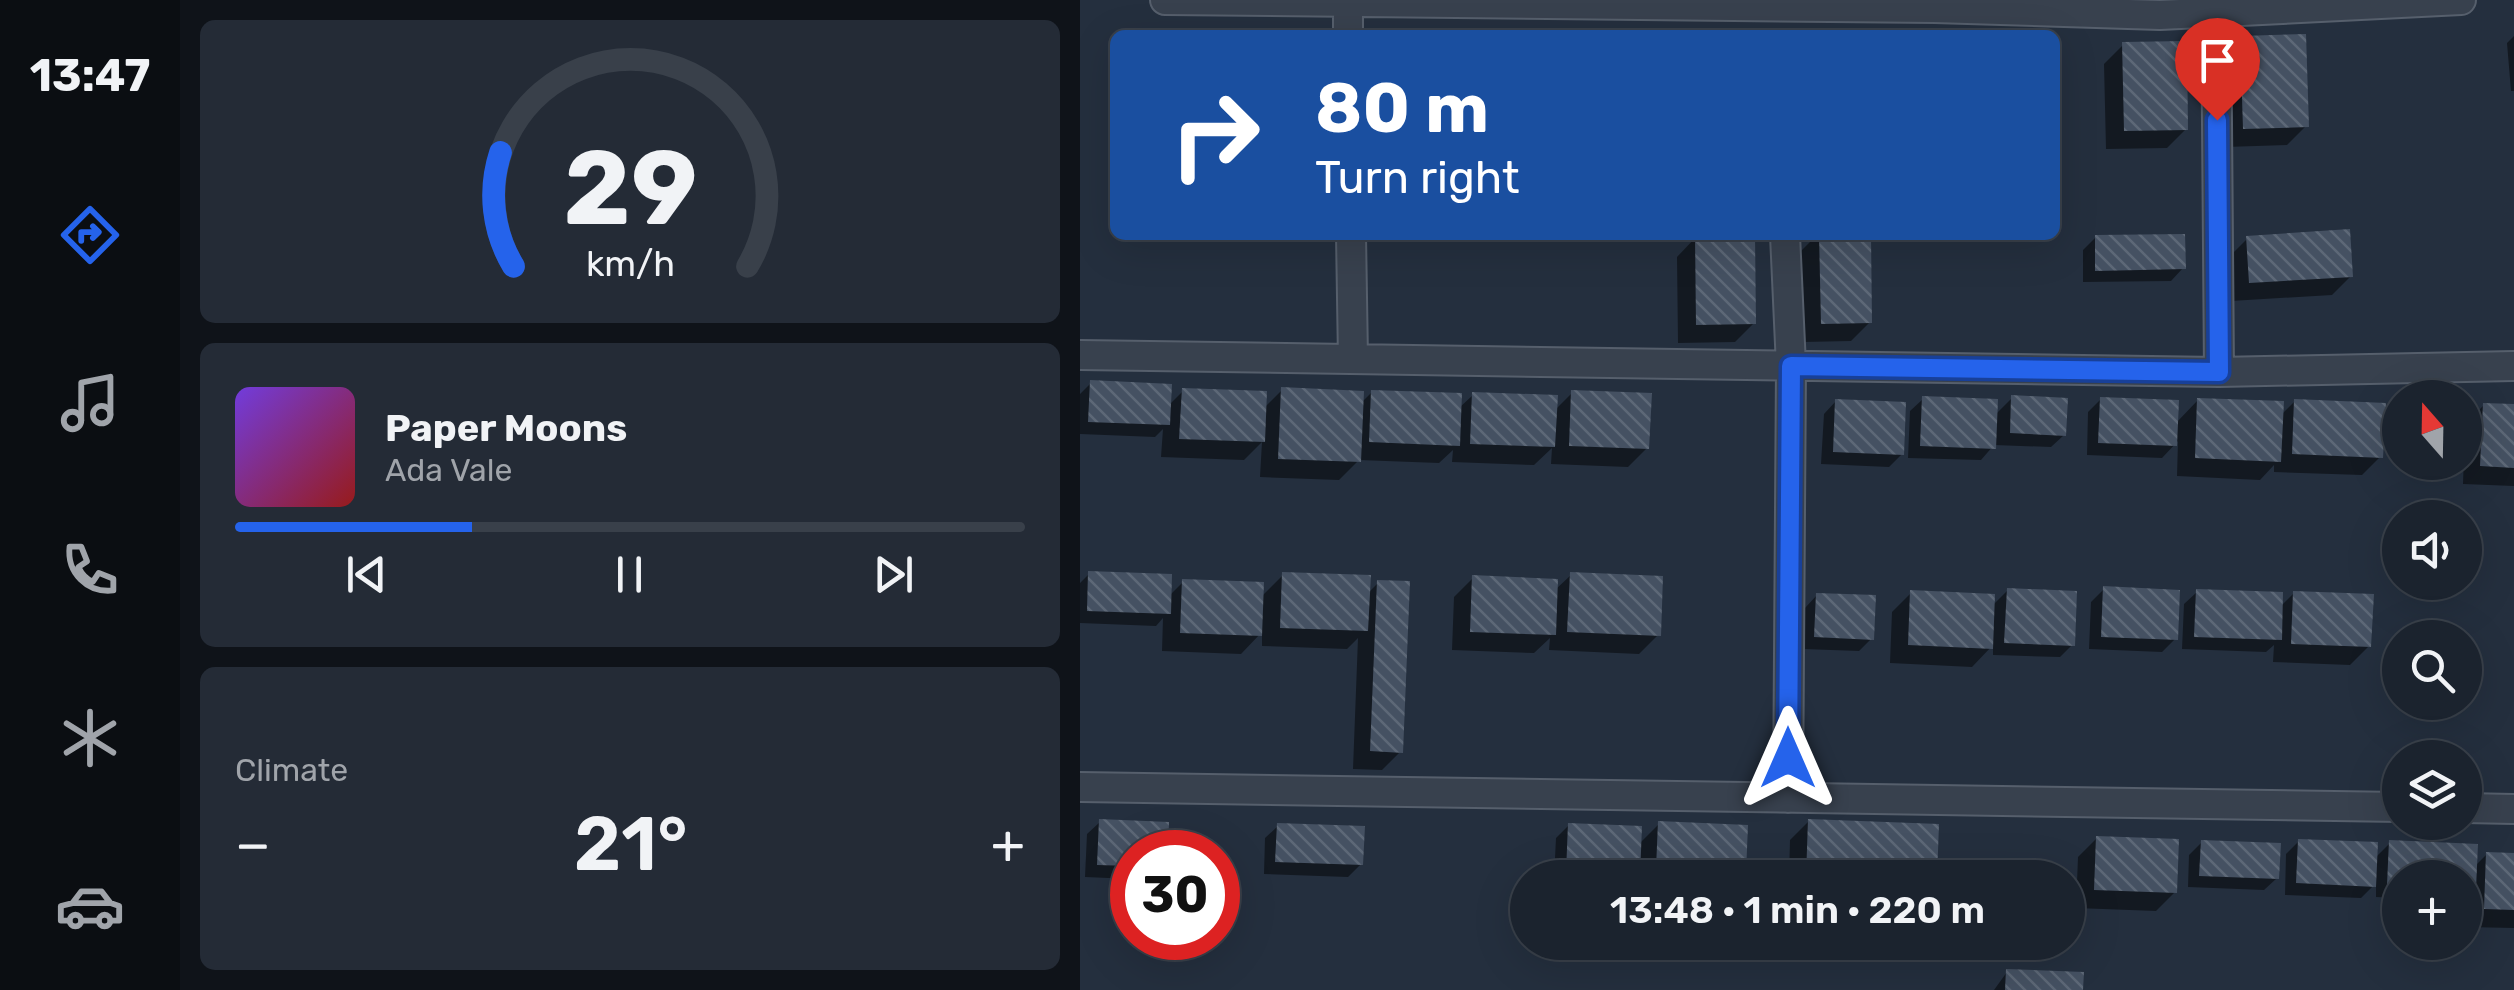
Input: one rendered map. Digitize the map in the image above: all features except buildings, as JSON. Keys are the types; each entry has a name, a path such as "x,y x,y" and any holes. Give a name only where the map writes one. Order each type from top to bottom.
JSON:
{"street":[{"path":"1164,0 1775,3 2160,15 2216,6 2461,0"},
{"path":"1348,1 1348,30"},
{"path":"1775,3 1776,30"},
{"path":"2216,6 2219,372"},
{"path":"1351,240 1353,360"},
{"path":"1785,240 1791,366 1788,798"},
{"path":"1080,355 2219,372 2514,366"},
{"path":"1080,787 2382,807"},
{"path":"2482,808 2514,809"}],"route":[{"path":"1788,758 1791,366 2219,372 2217,120"}]}
